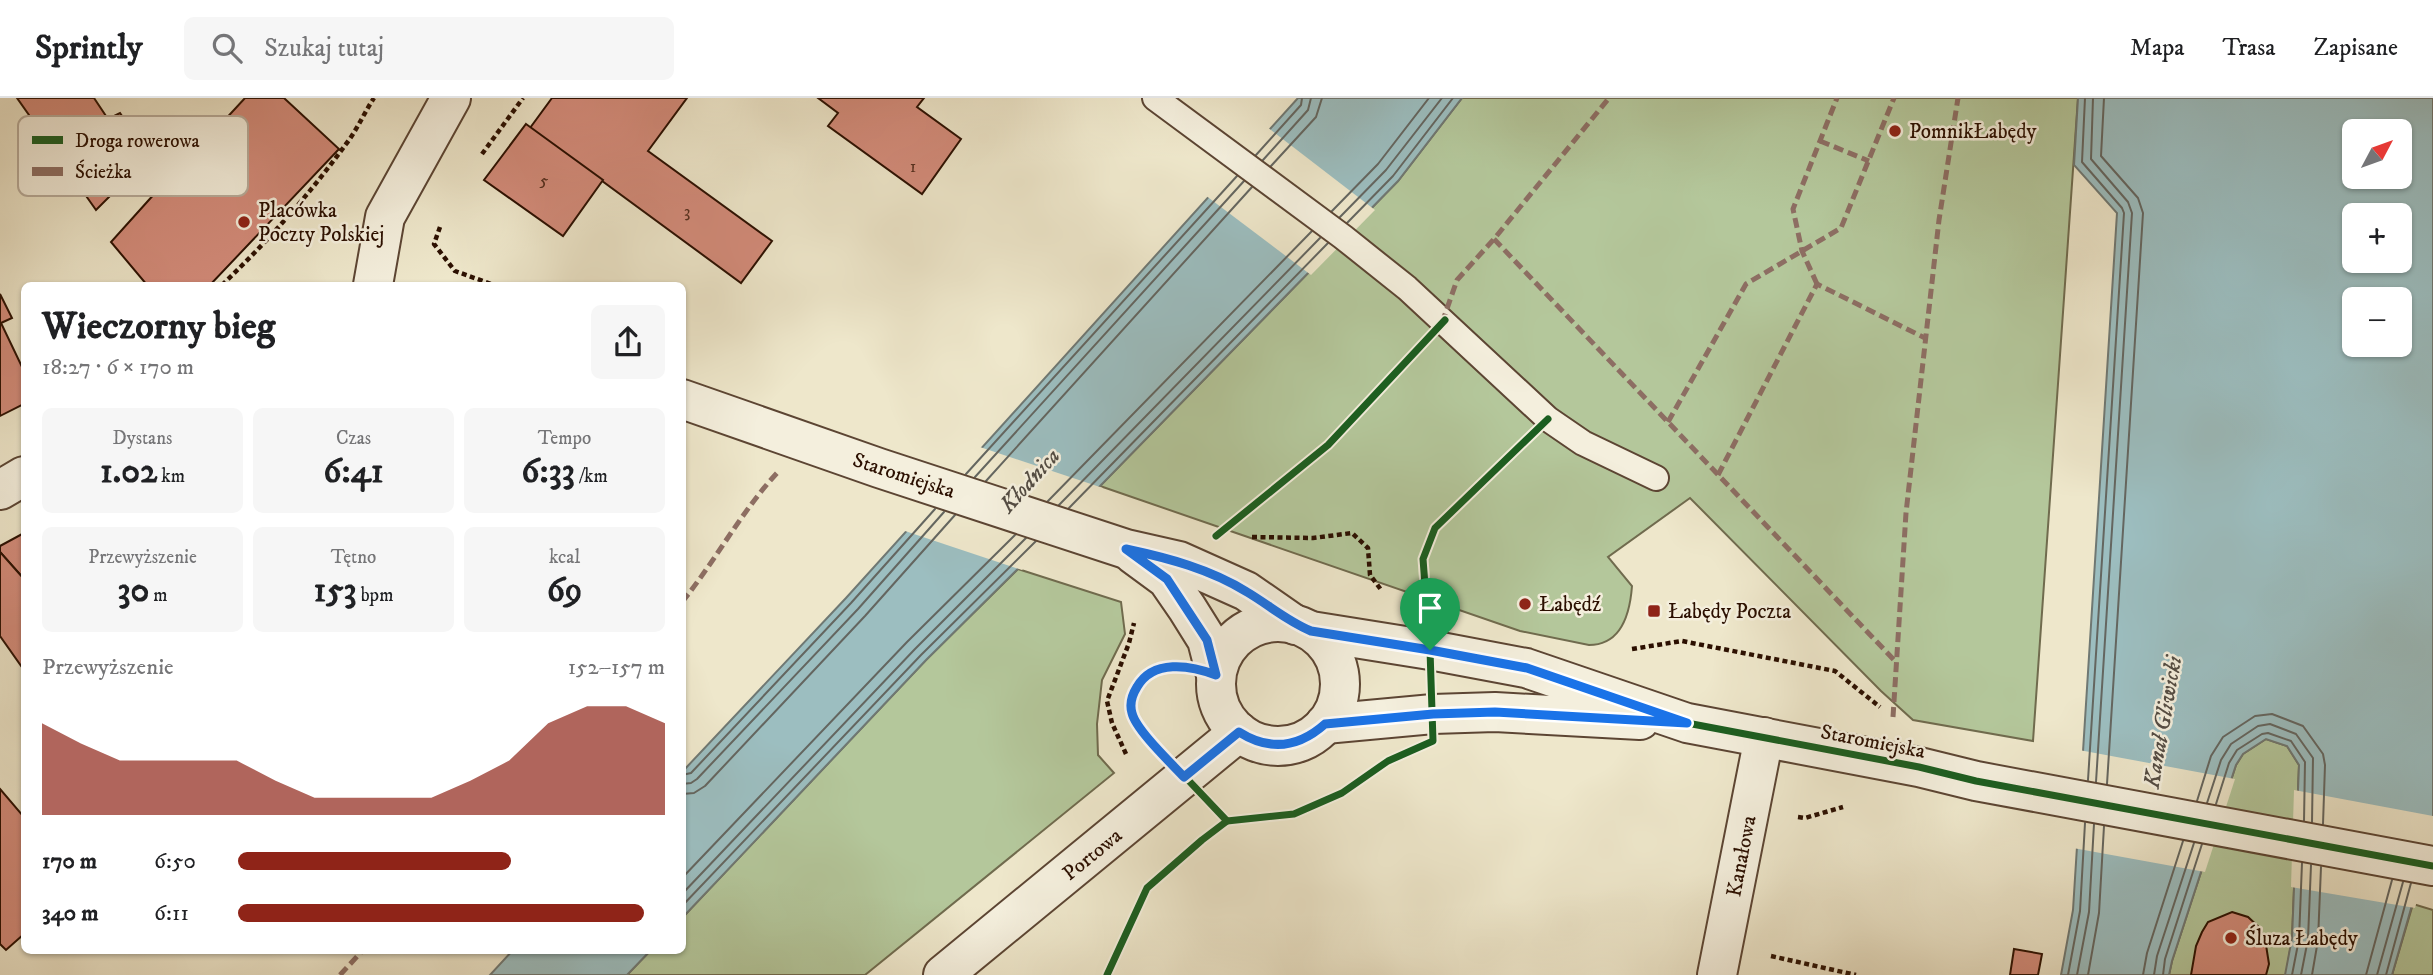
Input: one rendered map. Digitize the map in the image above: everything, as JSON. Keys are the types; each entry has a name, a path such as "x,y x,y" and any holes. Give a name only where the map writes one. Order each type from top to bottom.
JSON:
{"street":[{"path":"373,282 384,217 451,98"},
{"name":"Staromiejska","path":"686,400 838,454 1126,549 1179,561 1246,591 1303,628 1527,668 1687,723"},
{"path":"0,490 21,478"},
{"name":"Staromiejska","path":"1126,549 1167,579 1207,640 1216,675"},
{"path":"1275,621 1303,628 1326,644 1336,662 1339,675 1334,710 1325,724 1299,742 1284,745 1252,740 1231,724 1221,709 1216,675 1221,658 1231,643 1260,623 1275,621"},
{"name":"Staromiejska","path":"1325,724 1433,714 1495,712 1687,723 1919,767 1976,781 2433,866"},
{"name":"Portowa","path":"943,975 1239,732"},
{"name":"Kanałowa","path":"1717,975 1764,737"}],"lane":[{"path":"1154,98 1229,151 1375,262 1444,320 1548,419 1583,443 1656,478"}],"path":[{"path":"225,282 248,260 323,174 348,142 374,98"},
{"path":"474,163 523,98"},
{"path":"442,220 434,244 455,271 486,282"},
{"path":"1126,754 1112,723 1107,701 1129,643 1137,612"},
{"path":"1751,805 1805,818 1845,806"},
{"path":"1760,954 1856,975"}],"green space":[{"path":"1462,98 2078,98 2033,741 1913,720 1690,498 1608,557 1632,586 1629,607 1617,633 1600,644 1589,645 1520,631 1100,486 1398,181"},
{"path":"1018,569 1121,602 1125,634 1102,680 1097,724 1098,755 1114,773 865,975 627,975 647,954 686,954 686,914 926,660"},
{"path":"2266,739 2287,746 2299,765 2292,938 2286,975 2169,975 2236,765 2243,754"},
{"path":"2413,904 2433,910 2433,975 2392,975"}],"water":[{"name":"Kłodnica","path":"1298,98 1462,98 1398,181 1061,526 926,660 686,914 686,768 846,598"},
{"name":"Kanał Gliwicki","path":"2078,98 2433,98 2433,832 2392,975 2285,975 2292,938 2299,765 2287,746 2266,739 2243,754 2236,765 2169,975 2061,975 2073,910 2117,213 2074,165"},
{"path":"509,954 647,954 627,975 490,975"}],"pier":[{"path":"1267,127 1375,210 1311,275 1205,195"},
{"path":"977,446 1103,488 1022,570 902,530"},
{"path":"2079,750 2235,779 2205,872 2073,848"},
{"path":"2294,790 2433,816 2433,844 2415,908 2291,887"}],"building":[{"path":"17,98 94,98 106,116 30,116"},
{"path":"245,98 284,98 339,149 213,282 144,282 111,242 152,196 248,196 248,116 228,116"},
{"path":"552,98 687,98 648,151 772,241 741,283 530,128"},
{"path":"818,98 924,98 917,107 961,139 922,194 828,126 838,113"},
{"path":"526,124 603,180 563,236 484,180"},
{"path":"86,196 110,196 96,210"},
{"path":"0,294 12,318 1,323 21,365 21,406 0,416"},
{"path":"21,535 21,576 0,552 0,546"},
{"path":"0,552 21,576 21,666 0,636"},
{"path":"0,789 21,814 21,937 6,950 0,944"},
{"name":"Śluza Łabędy","path":"2232,912 2248,917 2260,928 2269,964 2266,975 2191,975 2196,946 2208,922"},
{"path":"2014,949 2042,954 2038,975 2010,975"}],"marked path":[{"path":"1442,323 1457,280 1494,239 1609,98"},
{"path":"1817,284 1802,251 1793,209 1837,98"},
{"path":"1668,422 1746,284 1841,228 1894,98"},
{"path":"1893,717 1906,513 1939,220 1958,98"},
{"path":"1820,141 1869,161"},
{"path":"1494,239 1896,662"},
{"path":"1718,475 1817,284 1925,338"},
{"path":"686,597 777,473"},
{"path":"340,975 359,954"}],"cycle path":[{"path":"1216,536 1328,445 1445,320"},
{"path":"1107,975 1147,888 1227,821 1294,814 1342,793 1388,761 1433,741 1423,559 1435,528 1548,419"},
{"path":"1311,631 1526,668 1687,723 1919,767 1976,781 2433,866"},
{"path":"1216,675 1201,669 1160,667 1141,680 1131,697 1132,714 1154,744 1227,821"}],"place":[{"name":"PomnikŁabędy","path":"1895,131"},
{"name":"Placówka Poczty Polskiej","path":"244,222"},
{"name":"Łabędź","path":"1525,604"},
{"name":"Łabędy Poczta","path":"1654,611"},
{"name":"Śluza Łabędy","path":"2231,938"}],"route":[{"path":"1126,549 1179,561 1214,576 1246,591 1295,625 1311,631 1430,650 1527,668 1687,723 1495,712 1433,714 1325,724 1299,742 1284,745 1252,740 1239,732 1184,777 1145,734 1132,715 1131,697 1141,680 1160,667 1201,669 1216,675 1207,640 1167,579 1126,549"}]}
